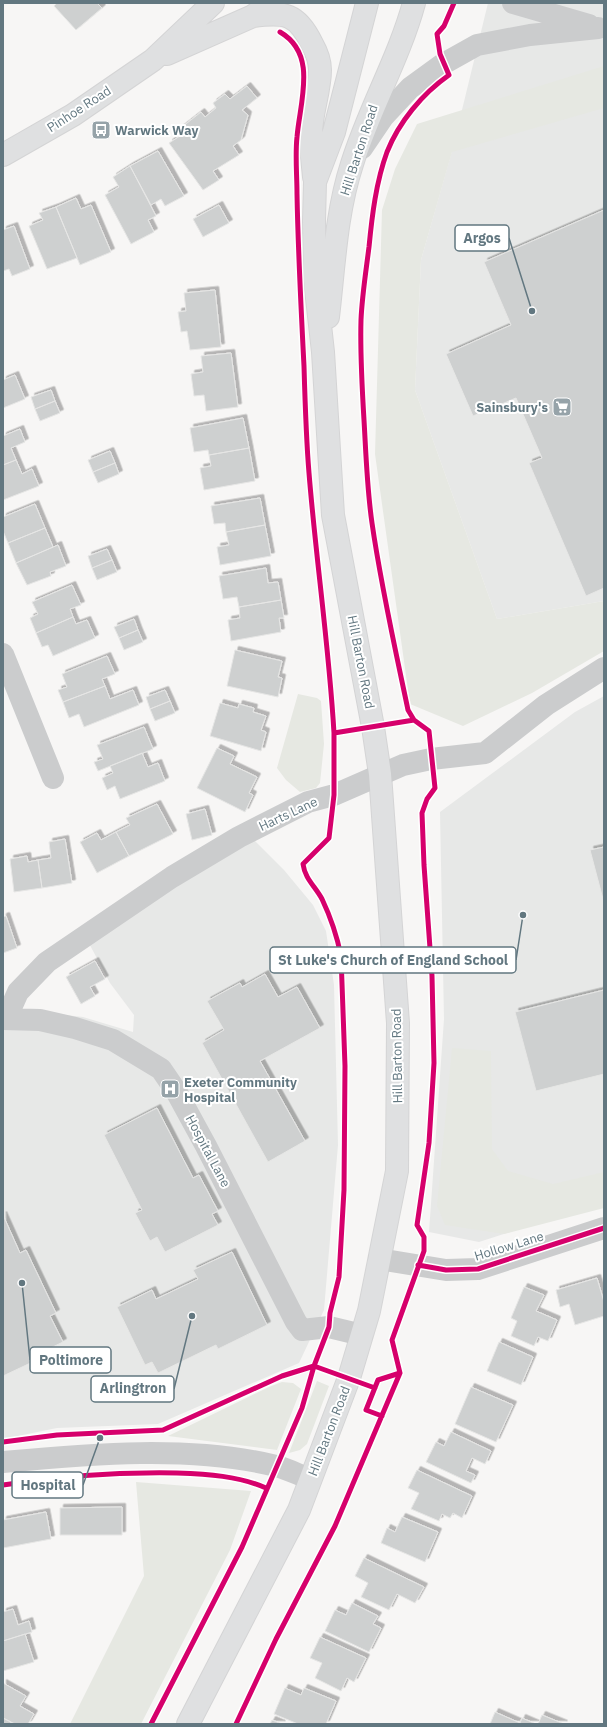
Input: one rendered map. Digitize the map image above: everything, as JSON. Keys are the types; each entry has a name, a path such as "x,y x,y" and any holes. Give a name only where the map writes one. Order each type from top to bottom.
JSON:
{"main road":[{"name":"Pinhoe Road","path":"3,155 73,115 153,60 213,3"},
{"name":"Pinhoe Road","path":"153,60 253,16 271,3"},
{"name":"Hill Barton Road","path":"188,1724 300,1510 310,1479 349,1378 369,1311 397,1171 398,1030 380,774 373,727 333,515 324,352 315,280 315,182 334,132 368,3"},
{"name":"Hill Barton Road","path":"324,352 344,192 366,122 408,22 414,3"},
{"name":"Pinhoe Road","path":"253,16 283,14 294,19 305,28 316,52 320,69 311,134 315,182"}],"street":[{"path":"513,3 538,6 601,28"},
{"path":"352,164 383,117 410,88 443,64 477,45 530,35 601,28"},
{"path":"3,654 53,778"},
{"name":"Harts Lane","path":"4,1019 18,992 47,962 172,877 239,837 308,802 334,795 403,765 424,760 485,753 546,704 604,668"},
{"name":"Hospital Lane","path":"4,1019 40,1020 75,1028 113,1040 161,1069 176,1091 296,1322 302,1330 329,1327 362,1335"},
{"name":"Hollow Lane","path":"379,1259 446,1270 478,1269 604,1228"},
{"path":"3,1462 178,1452 277,1466 310,1479"}],"shaded area":[{"path":"488,3 604,3 604,601 497,619 415,390 421,260 452,151"},
{"path":"604,66 604,108 452,152 421,260 415,390 497,619 604,601 604,651 532,693 463,726 410,704 375,454 382,210 395,169 417,124"},
{"path":"298,694 317,698 321,701 324,744 320,783 316,788 300,792 286,780 277,768"},
{"path":"604,696 604,1202 479,1242 429,1232 444,1019 440,812 575,712"},
{"name":"Exeter Community Hospital","path":"249,835 284,870 313,905 326,931 334,985 338,1145 324,1310 299,1363 158,1424 57,1428 3,1439 3,1008 83,1017 133,1032 134,1015 110,983 83,932"},
{"path":"452,1048 491,1051 492,1149 508,1171 553,1184 604,1172 604,1208 504,1234 445,1225 437,1206"},
{"path":"317,1381 329,1386 307,1444 300,1450 289,1453"},
{"path":"282,1382 293,1383 301,1389 277,1450 168,1436 269,1387"},
{"path":"136,1482 251,1491 230,1550 141,1724 70,1724 144,1576"}],"building":[{"path":"57,3 97,3 102,8 76,30 54,6"},
{"path":"247,86 257,98 242,110 248,115 241,140 233,146 239,155 213,171 219,180 203,190 169,143 180,136 177,131 201,112 205,117 216,108 213,103 225,94 230,99"},
{"path":"158,151 184,196 165,206 161,199 151,205 130,166"},
{"path":"130,166 156,216 148,220 154,232 131,244 105,195 119,187 113,177"},
{"path":"76,198 81,209 91,205 111,252 80,265 56,207"},
{"path":"219,205 229,223 203,237 193,219"},
{"path":"56,207 77,258 47,269 29,226 43,220 39,213"},
{"name":"Sainsbury's","path":"604,210 604,588 586,596 529,463 542,458 516,398 473,416 446,354 511,325 484,262"},
{"path":"14,226 30,269 12,276 9,269 3,271 3,230"},
{"path":"215,290 221,347 190,350 187,331 181,332 178,312 186,311 184,293"},
{"path":"231,353 238,407 206,411 204,395 194,396 191,374 203,372 201,356"},
{"path":"15,375 25,399 3,408 3,380"},
{"path":"51,390 55,401 35,409 31,397"},
{"path":"55,401 60,413 40,421 35,409"},
{"path":"243,418 249,448 209,455 208,450 194,452 190,428"},
{"path":"20,429 25,442 11,448 16,460 3,465 3,436"},
{"path":"249,448 255,481 204,490 200,468 211,466 209,455"},
{"path":"110,451 115,463 93,472 88,460"},
{"path":"16,460 22,474 32,469 39,486 3,500 3,465"},
{"path":"115,463 119,474 98,483 93,472"},
{"path":"260,498 265,525 226,532 225,523 214,524 211,506"},
{"path":"35,504 45,528 8,543 3,531 3,517"},
{"path":"265,525 271,556 220,565 217,547 229,545 226,532"},
{"path":"45,528 53,547 16,563 8,543"},
{"path":"58,545 66,566 50,572 51,576 27,585 16,563"},
{"path":"107,549 112,560 92,568 88,556"},
{"path":"112,560 117,572 97,580 92,568"},
{"path":"266,568 268,583 278,582 281,600 239,607 237,597 223,599 219,576"},
{"path":"72,585 81,605 70,609 73,617 36,633 30,618 38,614 32,602"},
{"path":"281,600 284,618 279,618 281,632 231,641 228,620 240,618 239,607"},
{"path":"73,617 76,624 87,620 95,638 53,656 48,645 42,647 36,633"},
{"path":"134,619 138,630 119,638 114,627"},
{"path":"138,630 143,642 124,650 119,638"},
{"path":"235,650 282,661 278,677 282,678 278,697 227,686"},
{"path":"107,656 115,674 102,679 105,686 63,702 58,690 67,687 62,674"},
{"path":"105,686 110,699 133,690 139,705 84,727 79,714 69,718 63,702"},
{"path":"165,690 170,701 150,709 146,697"},
{"path":"170,701 175,713 155,721 150,709"},
{"path":"220,703 238,708 239,704 254,708 253,712 266,716 261,730 266,732 261,751 210,736"},
{"path":"144,727 153,749 98,771 94,762 103,759 97,745"},
{"path":"217,748 234,756 230,764 257,777 249,793 253,795 245,812 197,788"},
{"path":"142,753 148,767 158,763 165,781 120,799 115,786 107,790 102,778 113,773 110,766"},
{"path":"157,804 173,834 129,856 116,832 130,825 126,818"},
{"path":"205,809 212,835 192,840 186,814"},
{"path":"116,832 129,856 97,873 80,842 97,833 101,840"},
{"path":"65,839 72,883 42,888 38,860 51,858 49,842"},
{"path":"604,847 604,903 590,850"},
{"path":"27,856 28,862 38,860 42,888 14,892 10,859"},
{"path":"6,916 17,948 3,953 3,917"},
{"path":"95,961 105,979 90,987 95,996 81,1004 66,977"},
{"path":"265,974 278,997 297,987 320,1028 260,1061 305,1141 268,1162 202,1043 224,1030 207,1001 240,983 242,987"},
{"path":"604,990 604,1074 536,1091 515,1012"},
{"path":"157,1108 193,1178 199,1175 218,1211 212,1214 218,1225 165,1252 157,1237 150,1241 135,1213 142,1210 104,1135"},
{"path":"3,1215 20,1253 26,1250 56,1313 50,1316 63,1342 36,1355 39,1359 3,1376"},
{"path":"232,1252 267,1325 218,1349 216,1345 158,1373 152,1362 145,1365 117,1307 152,1290 156,1299 198,1279 193,1270"},
{"path":"597,1278 604,1302 604,1316 575,1325 569,1304 560,1307 556,1290"},
{"path":"524,1287 544,1295 536,1311 557,1320 548,1341 538,1337 534,1346 511,1336 517,1321 511,1318"},
{"path":"499,1342 533,1357 521,1385 487,1371"},
{"path":"471,1387 513,1405 496,1442 455,1424"},
{"path":"451,1432 491,1451 485,1464 472,1458 466,1471 475,1475 471,1483 426,1462 436,1442 444,1446"},
{"path":"417,1470 472,1496 462,1518 453,1513 450,1518 442,1514 439,1521 411,1509 419,1493 408,1488"},
{"path":"122,1507 122,1535 60,1535 60,1508"},
{"path":"46,1512 51,1539 3,1548 3,1520"},
{"path":"402,1517 438,1532 425,1562 381,1543 387,1528 395,1532"},
{"path":"364,1558 424,1587 415,1603 397,1594 389,1610 361,1597 368,1583 355,1576"},
{"path":"352,1603 378,1616 373,1624 381,1628 369,1652 325,1631 335,1610 346,1615"},
{"path":"13,1609 18,1625 29,1621 32,1632 3,1641 3,1612"},
{"path":"25,1634 34,1662 3,1671 3,1641"},
{"path":"320,1637 366,1658 354,1682 347,1678 341,1691 315,1678 322,1663 310,1658"},
{"path":"3,1683 26,1696 20,1706 34,1714 28,1724 15,1724 3,1718"},
{"path":"285,1688 301,1695 304,1688 336,1701 326,1724 298,1724 274,1714"},
{"path":"495,1712 520,1723 522,1718 536,1724 490,1724"},
{"path":"542,1715 564,1724 538,1724"},
{"path":"3,1718 11,1722 10,1724 3,1724"},
{"path":"272,1720 282,1724 270,1724"}],"cycle path":[{"path":"236,1724 276,1639 335,1526 400,1373 392,1340 424,1251 424,1237 417,1225 429,1143 434,1063 432,976 422,813 427,799 435,788 429,731 414,720 408,710 388,617 370,510 361,370 361,320 373,211 383,163 392,141 412,109 449,75 440,54 437,34 444,26 454,3"},
{"path":"280,32 292,41 299,53 303,65 303,94 297,137 296,158 306,433 334,733"},
{"path":"151,1724 242,1547 302,1408 314,1366 329,1327 330,1313 339,1277 344,1190 345,1066 341,956 336,934 328,913 322,899 306,874 303,864 329,838 334,795 334,733 414,720"},
{"path":"418,1265 446,1270 478,1269 604,1228"},
{"path":"3,1442 57,1435 163,1430 282,1376 314,1366 375,1388"},
{"path":"382,1416 366,1410 378,1380 400,1373"},
{"path":"3,1485 89,1475 177,1473 234,1478 266,1488"}],"place":[{"name":"Warwick Way","path":"101,130"},
{"name":"Argos","path":"532,311"},
{"name":"Sainsbury's","path":"562,407"},
{"name":"St Luke's Church of England School","path":"523,915"},
{"name":"Exeter Community Hospital","path":"170,1089"},
{"name":"Poltimore","path":"22,1283"},
{"name":"Arlingtron","path":"192,1316"},
{"name":"Hospital","path":"100,1438"}]}
